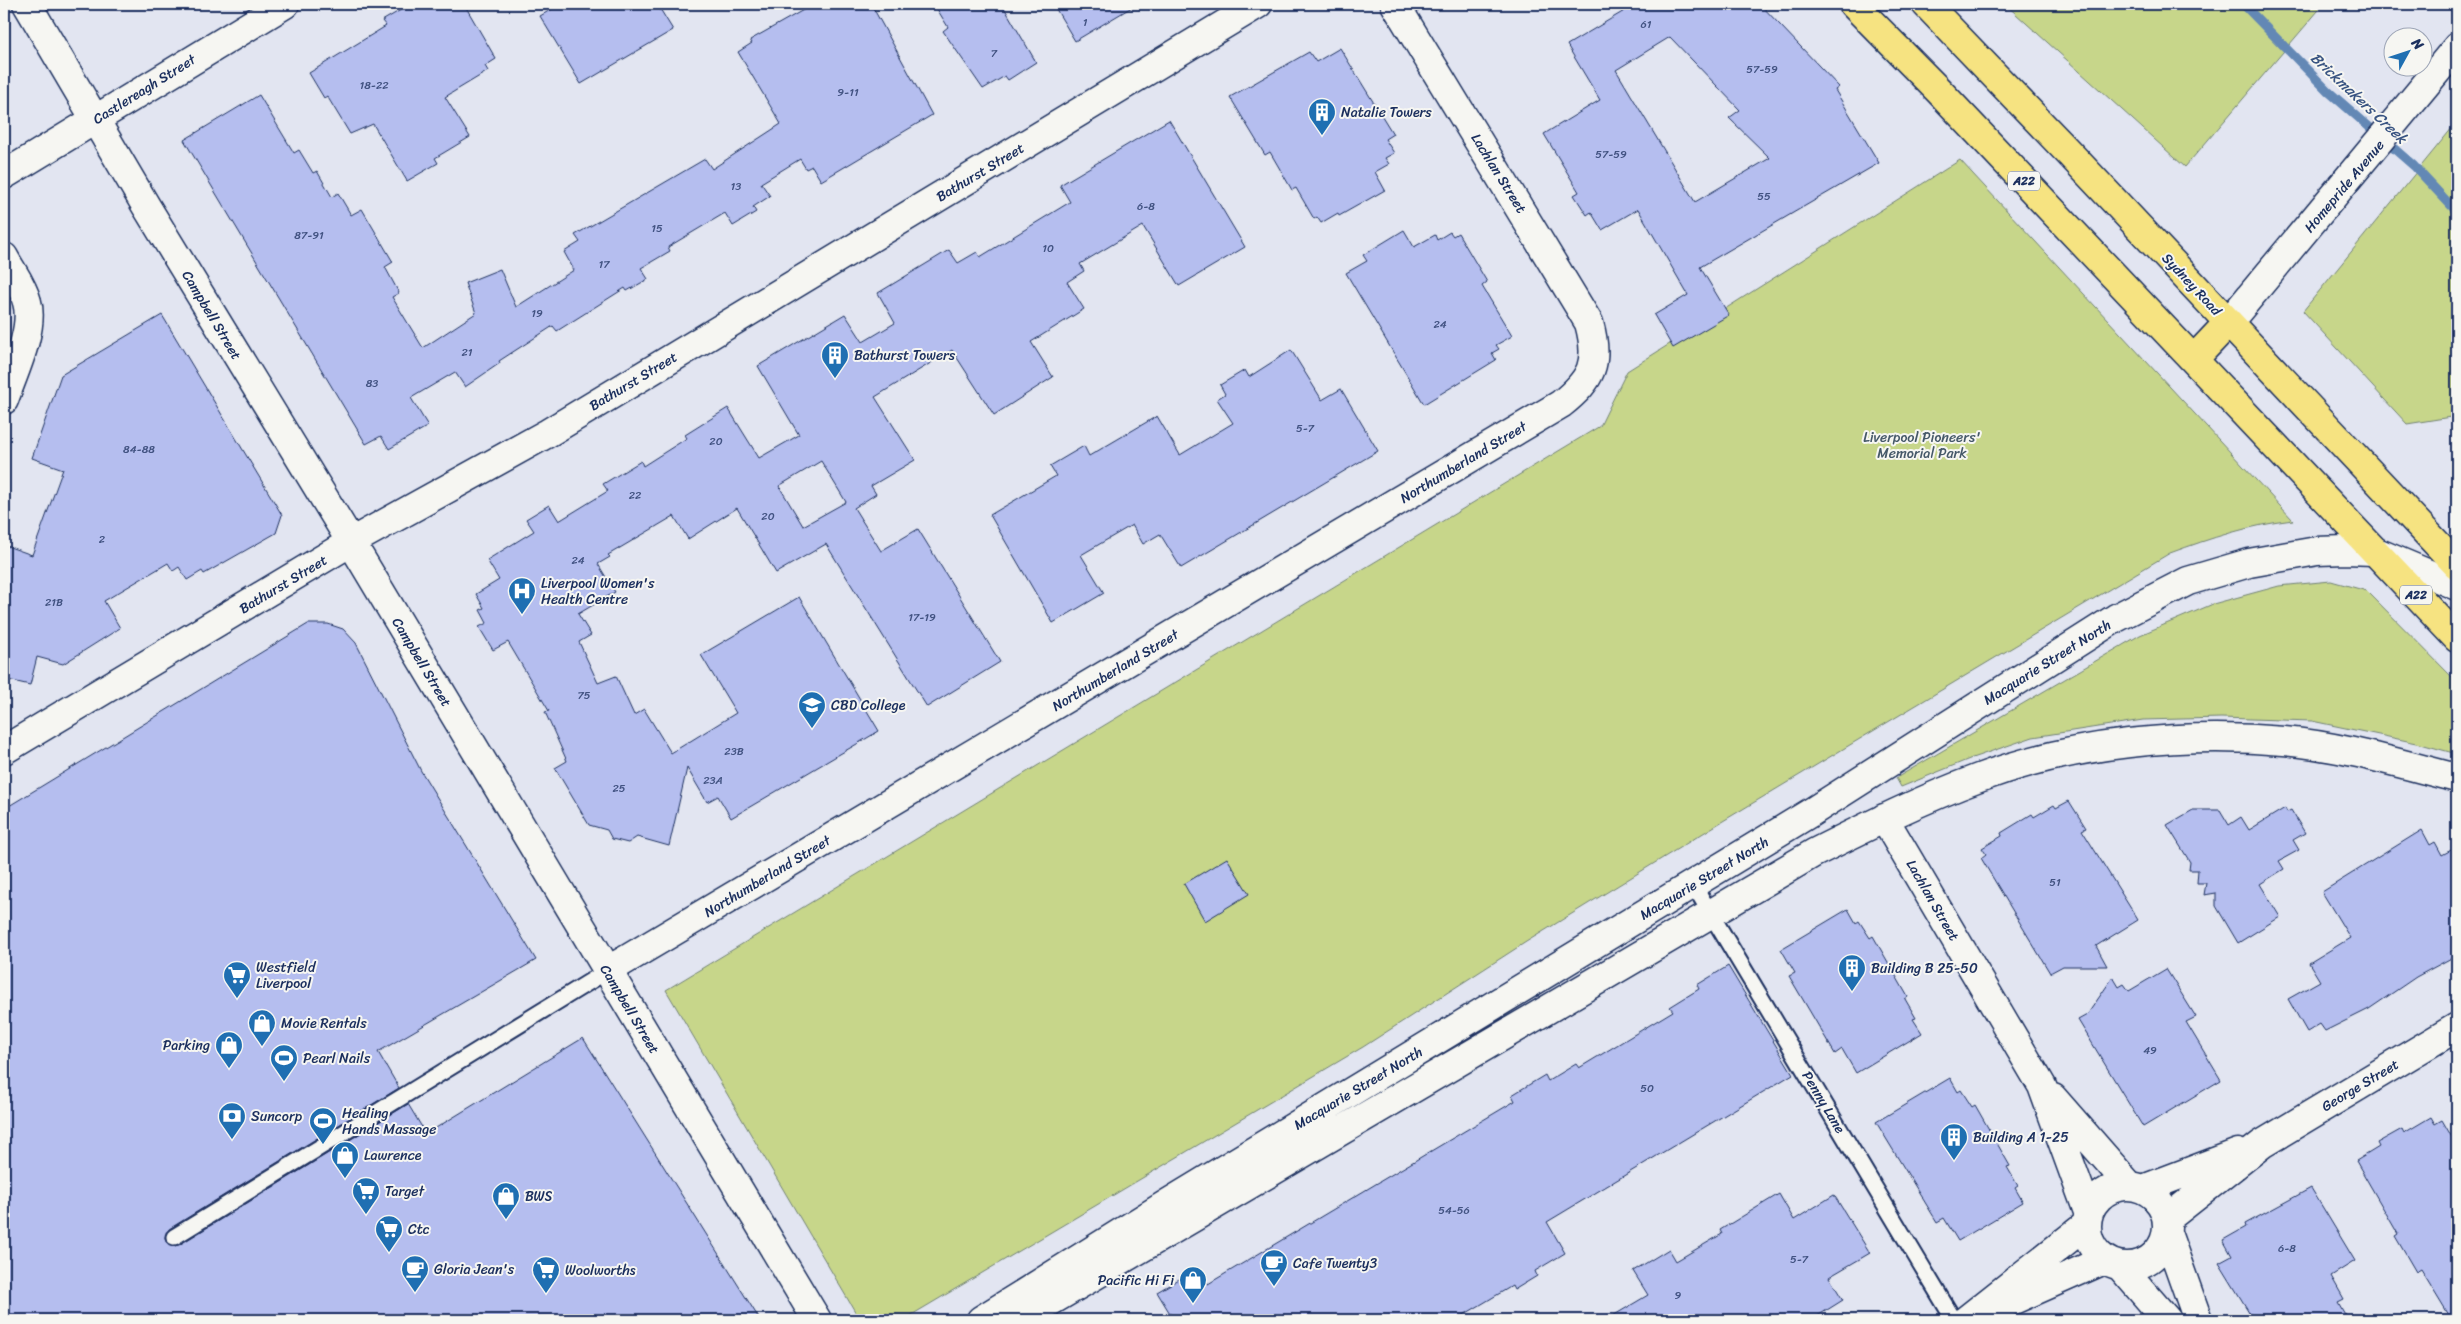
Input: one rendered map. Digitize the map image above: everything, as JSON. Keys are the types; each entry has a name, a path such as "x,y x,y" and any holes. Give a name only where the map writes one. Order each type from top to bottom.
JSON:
{"highway":[{"name":"A22","path":"1853,4 2457,638"},
{"name":"Sydney Road","path":"1926,4 2457,565"},
{"path":"2194,360 2228,323"}],"street":[{"name":"Campbell Street","path":"27,4 146,206 351,542 816,1320"},
{"name":"Castlereagh Street","path":"4,175 286,4"},
{"name":"Bathurst Street","path":"4,750 351,542 548,433 1258,4"},
{"name":"Lachlan Street","path":"1395,4 1579,303 1589,323 1595,346"},
{"name":"Homepride Avenue","path":"2228,323 2350,179 2457,47"},
{"path":"4,257 24,292 28,305 29,326 4,400"},
{"name":"Northumberland Street","path":"607,971 1561,404 1580,389 1591,369 1595,346"},
{"name":"Macquarie Street North","path":"981,1320 1170,1202 1693,884 2116,618 2188,581 2249,564 2316,551 2374,551 2457,586"},
{"name":"Macquarie Street North","path":"1018,1320 1814,853 1884,818 1979,778 2032,761 2078,750 2144,742 2215,739 2284,741 2363,755 2457,778"},
{"name":"Lachlan Street","path":"1884,818 2042,1086 2087,1219"},
{"name":"George Street","path":"2167,1226 2262,1144 2457,1026"},
{"name":"Lachlan Street","path":"2042,1086 2137,1187"},
{"name":"George Street","path":"2137,1187 2262,1144"},
{"path":"2167,1320 2113,1264 2094,1251 2088,1239 2087,1219 2095,1200 2117,1186 2137,1187 2154,1196 2162,1206 2198,1320"},
{"path":"1967,1320 2087,1219"},
{"path":"1967,1320 2113,1264 2134,1267 2146,1262 2156,1255 2163,1244 2167,1226"}],"lane":[{"name":"Penny Lane","path":"1693,884 1954,1320"},
{"path":"174,1237 607,971"}],"green space":[{"path":"2005,4 2324,4 2185,167"},
{"path":"2457,122 2457,416 2407,424 2303,311"},
{"name":"Liverpool Pioneers' Memorial Park","path":"1960,160 2293,520 2261,525 2231,533 2170,553 1723,821 1526,942 1363,1047 903,1320 860,1320 666,990 1600,426 1627,371"},
{"path":"2331,581 2367,591 2457,682 2457,754 2417,743 2312,721 2221,718 2143,720 2033,737 1972,758 1901,787 1896,778 2140,635 2213,604 2279,586"}],"building":[{"path":"411,4 464,4 496,59 485,66 488,71 445,97 470,137 435,158 438,163 407,181 373,124 350,134 327,96 324,98 309,73 386,26 382,21"},
{"path":"561,4 657,4 673,30 581,84 540,16"},
{"path":"814,4 871,4 932,115 821,181 812,166 806,169 800,159 761,183 770,196 753,207 756,212 733,226 725,213 668,247 670,251 641,268 648,279 627,291 625,288 557,331 553,326 499,361 500,363 465,387 455,372 411,398 428,426 389,449 381,436 366,444 184,140 259,95 294,153 299,150 313,173 317,171 332,197 338,193 351,215 362,209 393,262 385,267 399,293 392,297 423,348 476,313 465,283 500,269 516,307 574,270 564,252 580,242 575,235 705,159 712,169 781,124 738,52 752,43 750,40"},
{"path":"934,4 1002,4 1036,62 1008,80 1005,76 983,89 943,31 948,27"},
{"path":"1053,4 1137,4 1075,41"},
{"path":"1636,4 1760,4 1839,87 1835,90 1879,163 1700,267 1729,315 1673,348 1654,315 1688,295 1638,209 1602,230 1591,212 1587,215 1574,195 1579,192 1544,134 1600,100 1567,45","holes":["1670,37 1740,110 1729,118 1770,158 1695,202 1616,70"]},
{"name":"Natalie Towers","path":"1340,48 1393,134 1385,139 1394,153 1385,158 1389,164 1375,172 1385,190 1339,216 1338,213 1321,223 1317,217 1314,219 1296,188 1292,190 1270,152 1265,155 1230,97 1309,52 1316,62"},
{"path":"1169,120 1245,247 1179,286 1143,226 1080,264 1084,271 1067,282 1084,309 1031,342 1053,377 994,415 952,350 875,397 915,460 871,486 876,494 854,508 881,551 918,529 1000,662 927,707 826,544 776,573 737,508 688,539 674,516 608,555 610,557 598,564 615,592 578,614 591,635 579,642 598,683 616,676 634,715 644,709 671,753 736,713 701,655 799,597 879,731 731,818 718,796 707,802 687,768 669,846 637,837 628,843 612,839 607,830 589,825 555,768 567,761 545,712 549,711 508,642 493,650 479,627 487,623 480,610 484,608 476,594 499,580 487,560 534,531 526,519 549,505 559,521 608,491 603,484 641,461 643,466 687,438 685,435 728,408 759,458 799,435 758,366 845,314 863,342 895,323 878,293 949,250 958,263 977,252 980,257 1070,202 1060,185","holes":["821,461 846,502 803,526 779,486"]},
{"path":"1404,230 1414,247 1435,235 1437,240 1450,232 1453,236 1458,233 1487,282 1482,286 1512,336 1496,345 1499,349 1492,353 1496,360 1424,404 1346,273 1367,261 1363,255"},
{"path":"162,315 282,515 276,533 204,574 202,571 187,580 179,567 173,571 168,563 104,601 120,628 63,664 37,657 30,685 4,679 4,545 32,555 63,469 32,458 61,375"},
{"path":"1291,350 1322,400 1341,389 1378,451 1181,568 1160,534 1143,544 1132,525 1081,555 1104,593 1053,623 990,515 1056,476 1050,466 1084,446 1089,456 1157,416 1180,455 1233,423 1217,399 1225,394 1220,385 1245,370 1249,377"},
{"name":"Westfield Liverpool","path":"308,624 328,624 343,629 356,643 421,771 536,960 378,1052 399,1088 169,1229 165,1237 166,1242 174,1246 179,1245 408,1104 426,1134 583,1038 760,1320 4,1320 4,809"},
{"path":"2069,801 2086,828 2082,830 2138,920 2096,946 2107,966 2063,966 2050,973 1981,858 1986,854 1982,848 2002,836 2001,833 2032,814 2034,817 2054,805 2056,808"},
{"path":"2285,808 2287,812 2291,810 2305,833 2293,840 2299,850 2279,861 2284,869 2260,884 2280,917 2238,943 2216,906 2216,893 2204,895 2206,883 2197,883 2198,870 2189,870 2190,862 2167,825 2193,810 2220,810 2229,825 2241,817 2249,830"},
{"path":"2422,830 2430,845 2435,842 2442,855 2457,847 2457,955 2416,977 2369,1009 2325,1031 2320,1024 2307,1032 2288,999 2320,981 2309,963 2350,938 2322,892"},
{"path":"1227,858 1249,894 1205,921 1184,884"},
{"name":"Building B 25-50","path":"1848,909 1856,923 1859,921 1870,938 1873,936 1908,997 1905,999 1916,1018 1913,1019 1922,1033 1856,1073 1842,1049 1835,1054 1789,976 1795,973 1781,949"},
{"path":"1728,966 1793,1074 1547,1222 1565,1253 1535,1271 1537,1276 1514,1290 1512,1286 1455,1320 1174,1320 1157,1292 1198,1268 1208,1284 1515,1101 1512,1095 1545,1075 1548,1081 1576,1064 1579,1068 1673,1011 1670,1007 1699,989 1697,985"},
{"path":"2166,969 2196,1017 2186,1022 2221,1080 2143,1127 2078,1020 2087,1015 2113,977 2119,987 2124,984 2129,991"},
{"name":"Building A 1-25","path":"1950,1078 1958,1092 1961,1090 1972,1107 1975,1105 2010,1166 2007,1167 2018,1186 2015,1188 2023,1202 1958,1241 1944,1218 1937,1222 1876,1122"},
{"path":"2431,1117 2435,1124 2442,1120 2457,1146 2457,1320 2452,1320 2421,1269 2416,1272 2395,1236 2398,1234 2356,1161 2379,1147 2377,1143 2402,1129 2404,1133"},
{"path":"2311,1188 2355,1261 2331,1276 2344,1299 2338,1302 2348,1320 2254,1320 2219,1263 2232,1256 2223,1240 2246,1227 2245,1224"},
{"path":"1779,1194 1794,1220 1834,1195 1870,1253 1829,1277 1843,1300 1811,1320 1606,1320 1648,1295 1633,1271 1669,1249 1676,1261 1722,1234 1720,1230"}],"waterway":[{"name":"Brickmakers Creek","path":"2243,4 2328,91 2414,166 2457,212"}],"place":[{"name":"Natalie Towers","path":"1322,136"},
{"name":"Bathurst Towers","path":"835,379"},
{"name":"Liverpool Women's Health Centre","path":"522,615"},
{"name":"CBD College","path":"812,729"},
{"name":"Building B 25-50","path":"1852,992"},
{"name":"Westfield Liverpool","path":"237,999"},
{"name":"Movie Rentals","path":"262,1047"},
{"name":"Parking","path":"229,1069"},
{"name":"Pearl Nails","path":"284,1082"},
{"name":"Suncorp","path":"232,1140"},
{"name":"Healing Hands Massage","path":"323,1145"},
{"name":"Building A 1-25","path":"1954,1161"},
{"name":"Lawrence","path":"345,1179"},
{"name":"Target","path":"366,1215"},
{"name":"BWS","path":"506,1220"},
{"name":"Ctc","path":"389,1253"},
{"name":"Cafe Twenty3","path":"1274,1287"},
{"name":"Gloria Jean's","path":"415,1293"},
{"name":"Woolworths","path":"546,1294"},
{"name":"Pacific Hi Fi","path":"1193,1304"}]}
